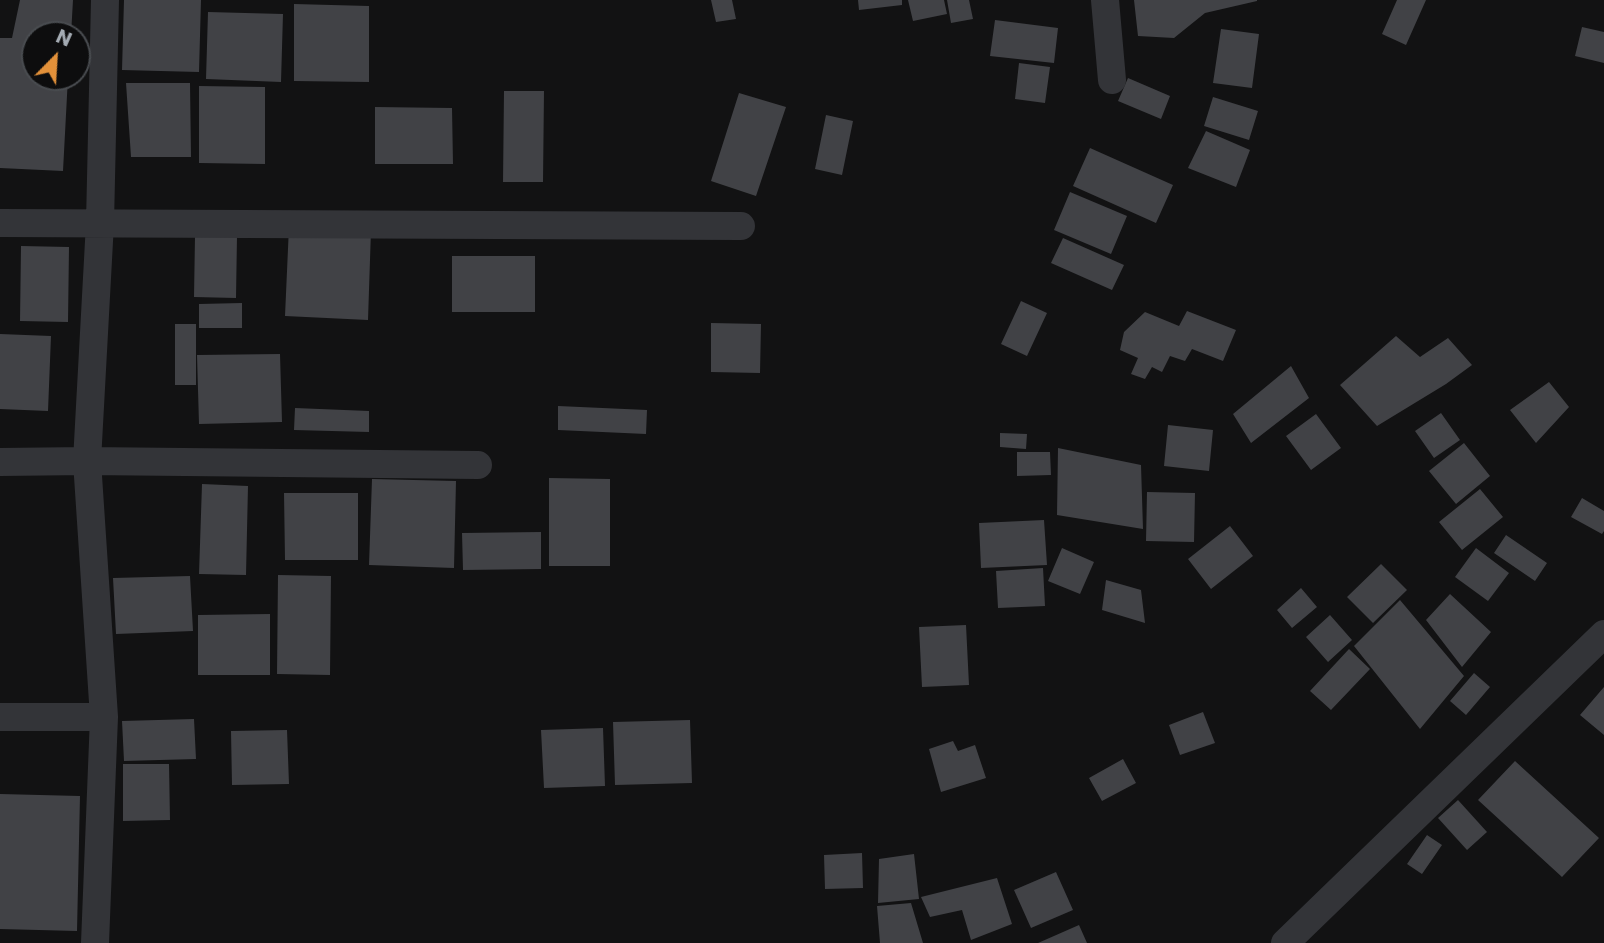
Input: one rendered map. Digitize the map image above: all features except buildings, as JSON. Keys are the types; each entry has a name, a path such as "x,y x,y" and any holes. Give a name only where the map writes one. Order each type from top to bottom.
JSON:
{"street":[{"path":"95,943 104,716 87,461 100,223 105,0"},
{"path":"1105,0 1112,80"},
{"path":"0,223 741,226"},
{"path":"0,462 478,465"},
{"path":"1284,943 1604,634"},
{"path":"0,717 104,716"}]}
